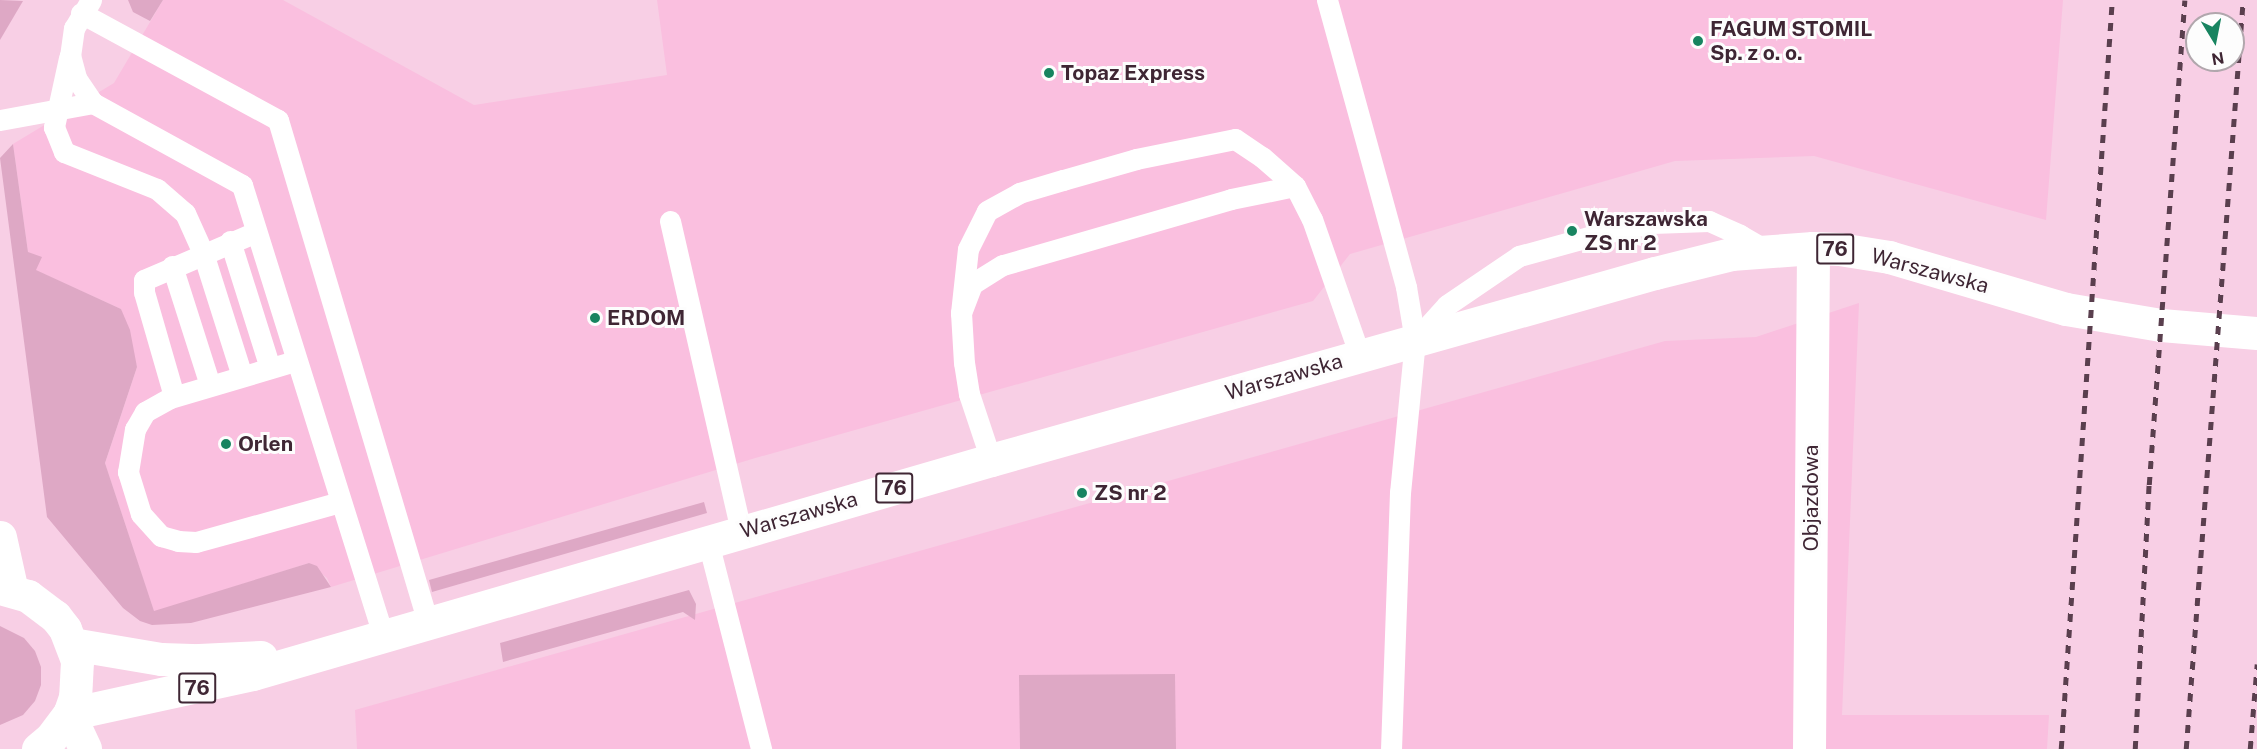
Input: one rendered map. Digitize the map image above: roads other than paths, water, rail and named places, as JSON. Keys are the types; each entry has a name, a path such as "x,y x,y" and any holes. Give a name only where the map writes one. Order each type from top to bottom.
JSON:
{"main road":[{"name":"Warszawska","path":"69,714 253,675 383,635 991,460 1655,273 1731,254 1813,248 1888,257 2066,309 2161,325 2257,333"},
{"name":"Objazdowa","path":"1809,749 1813,248"},
{"path":"0,537 6,589 42,605 65,629 72,644 78,679 69,714 51,738 38,749"},
{"name":"Warszawska","path":"72,644 161,659 199,660 323,653"},
{"path":"69,714 85,749"}],"lane":[{"path":"1327,0 1406,287 1416,340 1400,492 1391,749"},
{"path":"242,376 203,253 186,213 157,189 64,152 54,127 74,28 86,7 278,120 428,623"},
{"path":"70,55 76,78 93,103 242,185 295,361 383,635"},
{"path":"0,120 93,103"},
{"path":"991,460 969,394 964,363 961,313 968,249 987,211 1019,193 1136,159 1235,138 1294,186 1312,219 1360,356"},
{"path":"961,313 972,284 1003,265 1231,199 1294,186"},
{"path":"670,221 741,532"},
{"path":"1416,340 1447,305 1519,256 1596,235 1652,223 1709,221 1768,251"},
{"path":"174,396 144,292 144,280 230,241 256,232"},
{"path":"230,241 270,368"},
{"path":"172,266 210,385"},
{"path":"295,361 174,396 145,412 135,429 128,472 141,514 160,536 178,541 196,542 340,502"},
{"path":"708,542 761,749"}],"railway":[{"path":"2061,749 2112,0"},
{"path":"2135,749 2149,485 2185,0"},
{"path":"2186,749 2243,0"},
{"path":"2250,749 2257,664"}],"place":[{"name":"FAGUM STOMIL Sp. z o. o.","path":"1698,41"},
{"name":"Topaz Express","path":"1049,73"},
{"name":"Warszawska ZS nr 2","path":"1572,231"},
{"name":"ERDOM","path":"595,318"},
{"name":"Orlen","path":"226,444"},
{"name":"ZS nr 2","path":"1082,493"}]}
